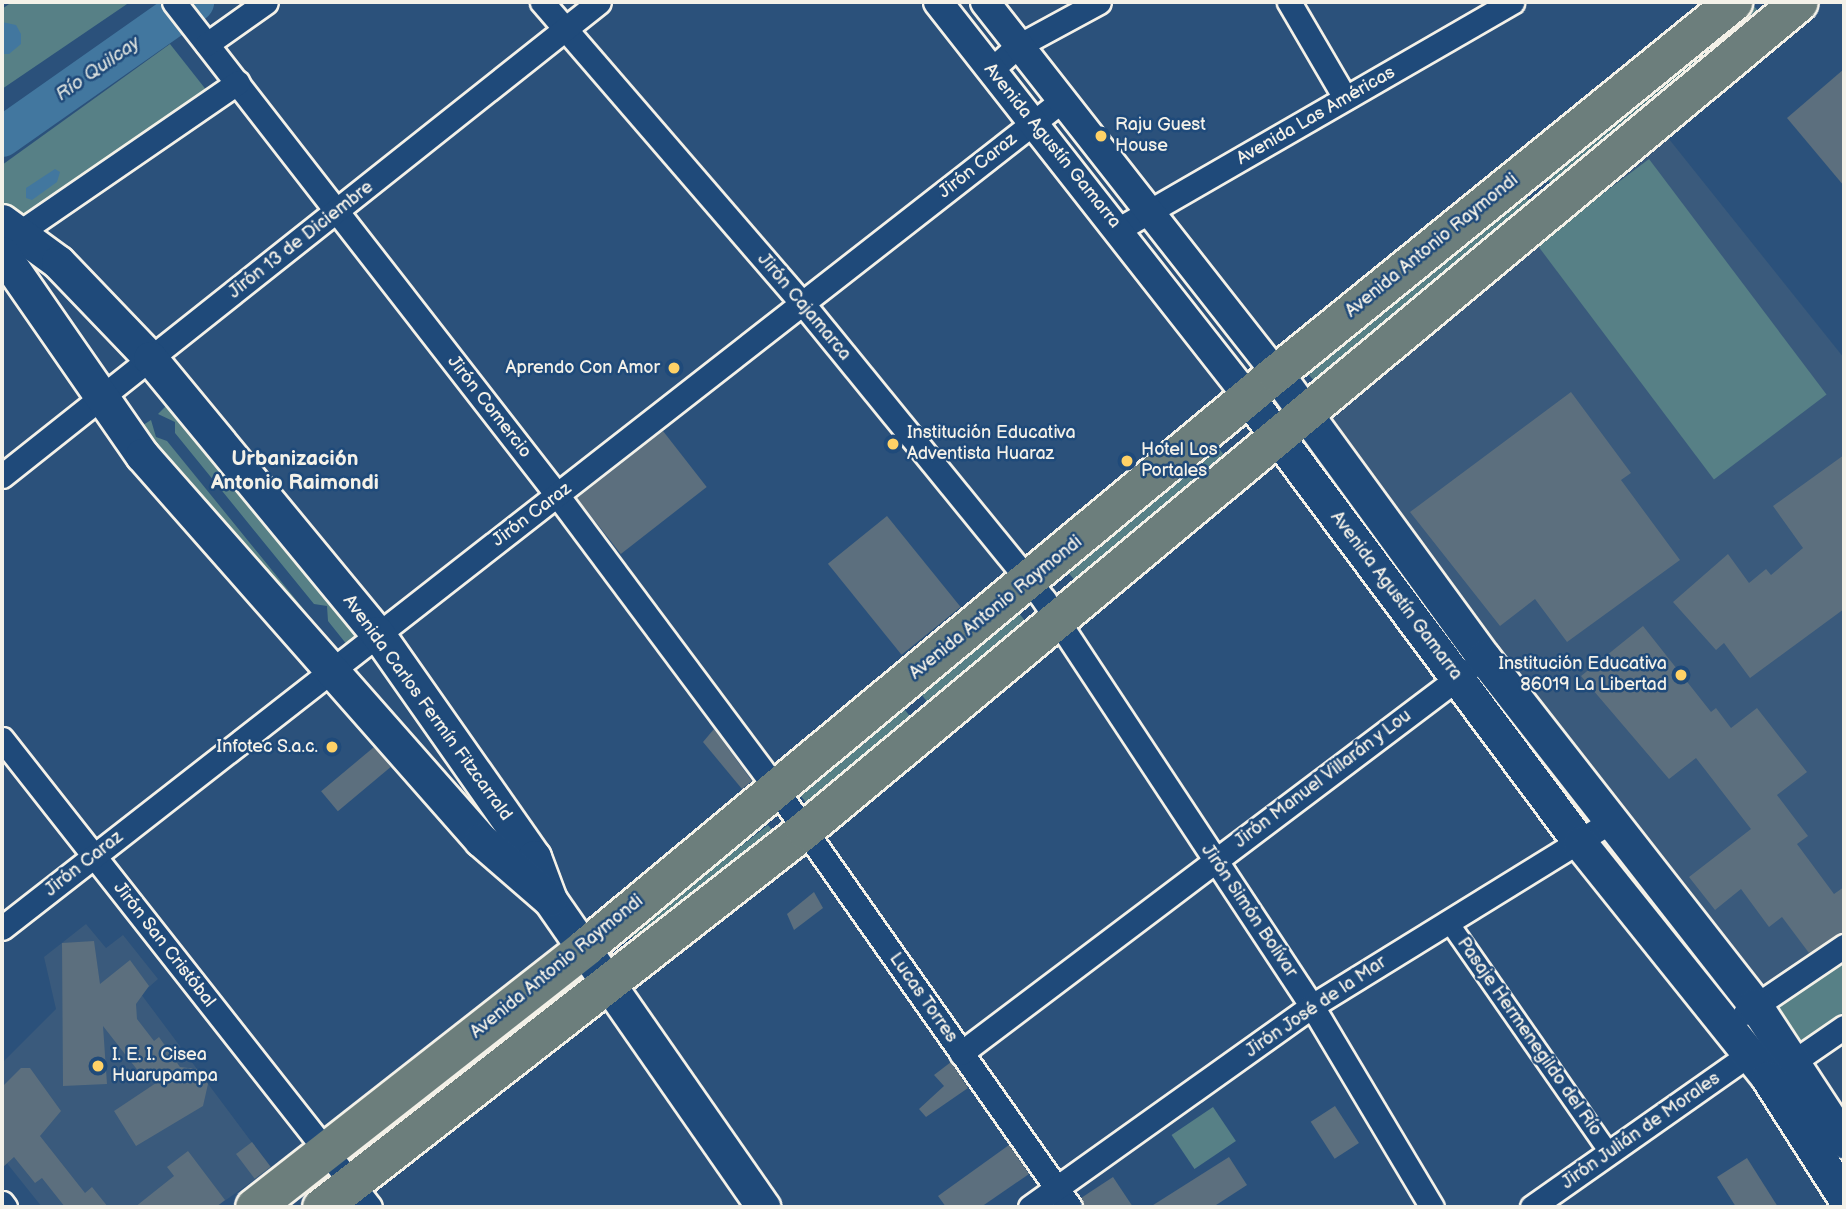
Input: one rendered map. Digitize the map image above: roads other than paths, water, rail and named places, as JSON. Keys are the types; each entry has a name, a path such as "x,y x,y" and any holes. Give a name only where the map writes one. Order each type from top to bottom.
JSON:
{"main road":[{"name":"Avenida Antonio Raymondi","path":"254,1207 584,947 1030,582 1247,396 1733,2"},
{"path":"321,1207 361,1195 608,983 804,830 1058,620 1785,6"},
{"path":"1521,173 1550,207"},
{"name":"Avenida Carlos Fermín Fitzcarrald","path":"6,238 58,262 150,358 377,633 534,857 550,900"},
{"name":"Avenida Carlos Fermín Fitzcarrald","path":"6,238 142,454 481,840 550,900 763,1207"},
{"name":"Avenida Agustín Gamarra","path":"1276,373 1484,658 1755,1005 1770,1065 1844,1197"},
{"name":"Avenida Agustín Gamarra","path":"1247,396 1580,843 1727,1026 1770,1065 1844,1141"}],"street":[{"name":"Jirón Comercio","path":"174,2 558,496 776,789"},
{"path":"202,36 266,2"},
{"name":"Jirón Cajamarca","path":"542,2 803,304 1058,620"},
{"name":"Jirón 13 de Diciembre","path":"2,476 599,2"},
{"name":"Avenida Agustín Gamarra","path":"938,2 1031,125 1119,229 1247,396"},
{"name":"Avenida Agustín Gamarra","path":"985,2 1060,102 1276,373"},
{"path":"991,70 1018,46 1099,2"},
{"path":"1289,2 1345,98"},
{"name":"Avenida Las Américas","path":"1119,229 1512,2"},
{"path":"6,238 238,82"},
{"name":"Jirón Caraz","path":"2,928 1060,102"},
{"name":"Jirón Simón Bolívar","path":"1058,620 1312,1006 1432,1207"},
{"name":"Jirón Manuel Villarán y Lou","path":"961,1053 1484,658"},
{"name":"Jirón San Cristóbal","path":"2,739 361,1195"},
{"name":"Lucas Torres","path":"776,789 1063,1198"},
{"name":"Jirón José de la Mar","path":"1030,1207 1063,1198 1312,1006 1580,843 1611,821"},
{"name":"Pasaje Hermenegildo del Río","path":"1448,921 1609,1153"},
{"path":"1727,1026 1844,946"},
{"name":"Jirón Julián de Morales","path":"1532,1207 1609,1153 1844,1027"},
{"path":"2,1203 5,1207"}],"waterway":[{"name":"Río Quilcay","path":"2,137 194,2"}],"place":[{"name":"Raju Guest House","path":"1101,136"},
{"name":"Aprendo Con Amor","path":"674,368"},
{"name":"Institución Educativa Adventista Huaraz","path":"893,444"},
{"name":"Hotel Los Portales","path":"1127,461"},
{"name":"Institución Educativa 86019 La Libertad","path":"1681,675"},
{"name":"Infotec S.a.c.","path":"332,747"},
{"name":"I. E. I. Cisea Huarupampa","path":"98,1066"}],"district":[{"name":"Urbanización Antonio Raimondi","path":"295,471"}]}
